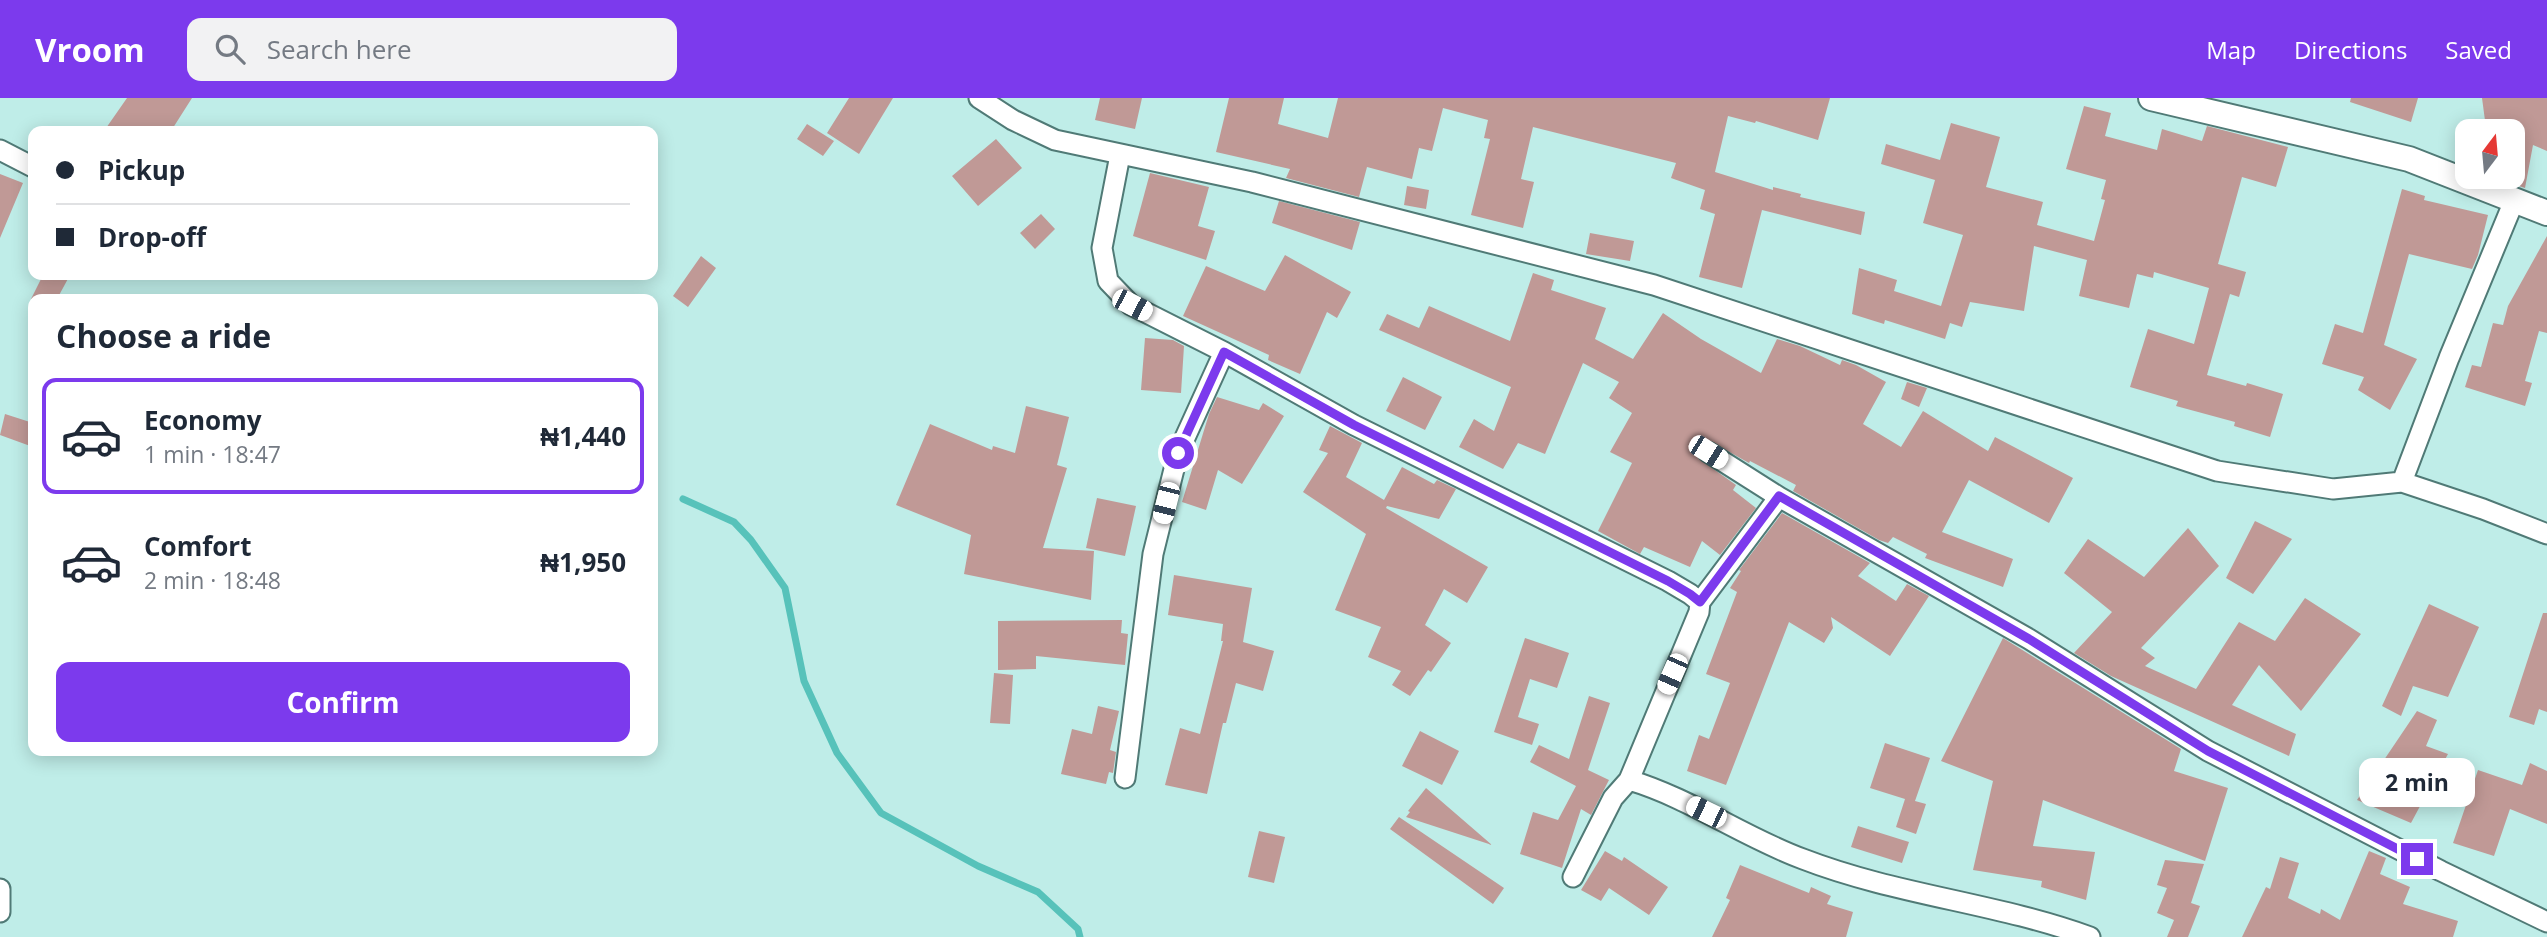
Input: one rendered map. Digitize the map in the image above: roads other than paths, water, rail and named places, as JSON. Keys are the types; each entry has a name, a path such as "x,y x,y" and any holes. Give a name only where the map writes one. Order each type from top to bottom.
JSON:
{"street":[{"path":"979,98 1013,121 1055,140 1252,182 1654,285 2217,471 2333,489 2402,482 2547,534"},
{"path":"2151,98 2409,159 2547,213"},
{"path":"0,150 28,164"},
{"path":"1121,155 1102,248 1108,281 1132,305 1224,352 1354,425 1668,581 1700,602"},
{"path":"2402,482 2449,358 2514,201"},
{"path":"1125,778 1153,554 1178,453 1224,352"},
{"path":"1708,452 1779,496 2029,639 2208,751 2441,871 2547,922"},
{"path":"1573,877 1613,798 1629,780 1699,612 1700,602 1779,496"},
{"path":"1629,780 1658,789 1801,859 1879,884 2048,922 2090,937"},
{"path":"0,889 0,912"}],"waterway":[{"path":"683,499 734,522 751,540 785,588 804,681 837,753 881,813 978,866 1038,892 1078,929 1080,937"}]}
